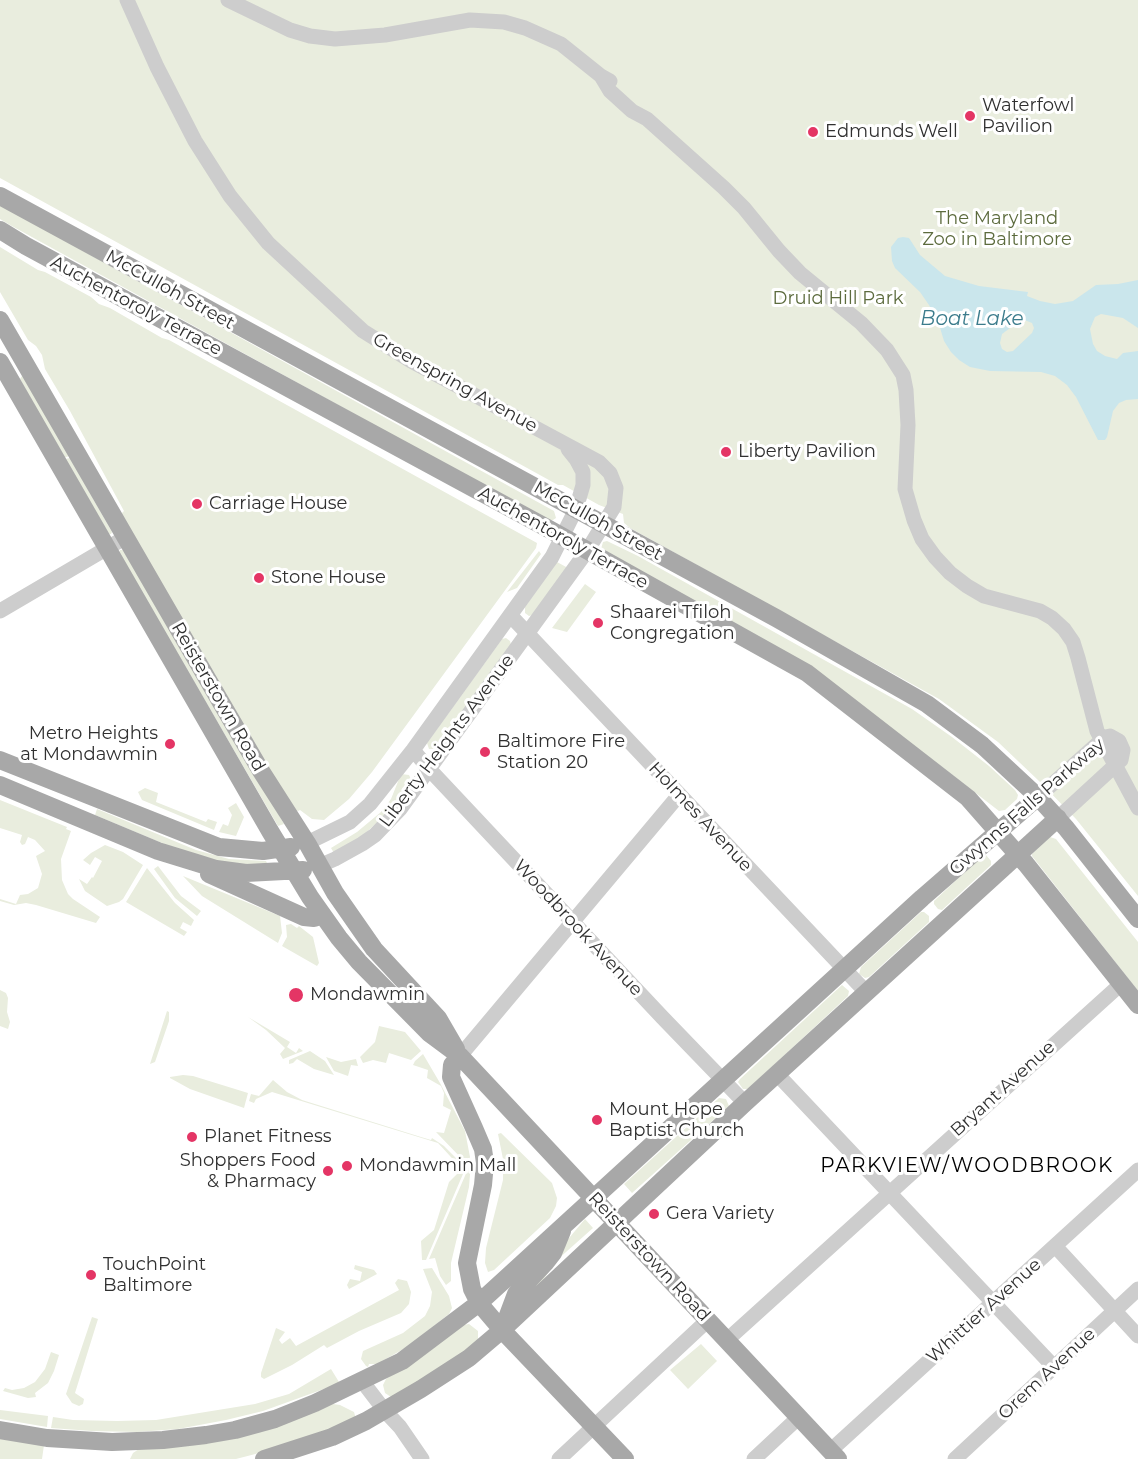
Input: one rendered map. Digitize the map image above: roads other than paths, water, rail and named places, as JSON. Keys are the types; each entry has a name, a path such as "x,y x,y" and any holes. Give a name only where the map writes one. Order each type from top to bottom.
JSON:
{"main road":[{"name":"McCulloh Street","path":"0,196 576,509 927,704 982,745 1038,797 1058,818 1138,919"},
{"name":"Auchentoroly Terrace","path":"0,230 564,537 807,674 968,798 998,830 1138,1005"},
{"name":"Reisterstown Road","path":"0,320 255,761 357,927 380,956 438,1018 460,1056"},
{"name":"Reisterstown Road","path":"2,371 281,850 323,915 359,962 429,1033 460,1056 834,1455"},
{"name":"Liberty Heights Avenue","path":"0,760 219,847 247,851 281,850 307,843"},
{"name":"Liberty Heights Avenue","path":"0,785 158,850 196,863 232,872 257,873 294,871 319,866"},
{"name":"Gwynns Falls Parkway","path":"0,1430 47,1438 112,1443 206,1435 275,1419 315,1403 402,1361 479,1303 843,970 998,830 1038,797"},
{"name":"Gwynns Falls Parkway","path":"264,1459 332,1437 385,1411 468,1358 502,1330 745,1103 1058,818"},
{"path":"158,850 304,917 314,918 323,915"},
{"path":"460,1056 452,1065 451,1077 483,1149 485,1163 483,1185 467,1263 472,1290 479,1303 502,1330 625,1459"},
{"path":"502,1330 516,1294 553,1253 565,1224"}],"street":[{"name":"Greenspring Avenue","path":"127,0 157,67 195,141 230,196 268,243 345,316 382,345 599,462 612,477 616,488 615,502 603,524"},
{"path":"228,0 290,30 310,36 335,39 385,35 470,20 504,22 525,28 561,44 601,76 610,91 632,111 647,119 724,188 744,208 778,251 800,273 874,334 895,360 903,375 908,404 905,489 922,538 935,557 967,586 984,596 1040,611 1064,629 1073,642 1101,741"},
{"path":"2,371 25,363"},
{"name":"Greenspring Avenue","path":"562,442 576,459 582,472 583,485 576,509"},
{"name":"Liberty Heights Avenue","path":"307,843 339,829 361,813 413,750 552,557 576,509"},
{"name":"Liberty Heights Avenue","path":"319,866 349,852 375,835 400,809 587,551 603,524"},
{"path":"0,611 126,537"},
{"name":"Holmes Avenue","path":"510,615 866,992"},
{"name":"Gwynns Falls Parkway","path":"1038,797 1101,741 1110,736 1119,741 1122,746 1122,756 1115,768 1058,818"},
{"name":"Woodbrook Avenue","path":"413,750 745,1103"},
{"path":"1115,768 1138,808"},
{"path":"460,1056 679,795"},
{"name":"Bryant Avenue","path":"727,1341 1121,984"},
{"path":"777,1074 1054,1367"},
{"name":"Whittier Avenue","path":"834,1455 993,1303 1138,1170"},
{"path":"1055,1246 1138,1336"},
{"name":"Orem Avenue","path":"955,1459 1138,1289"},
{"path":"558,1459 708,1320"},
{"path":"362,1381 400,1427 422,1459"},
{"path":"754,1459 799,1417"}],"water":[{"name":"Boat Lake","path":"898,238 909,238 920,255 945,276 979,286 1028,292 1027,296 1055,304 1073,301 1096,285 1138,280 1138,328 1123,318 1101,314 1095,317 1090,329 1093,344 1097,351 1105,356 1117,359 1123,353 1138,351 1138,399 1119,403 1113,411 1105,440 1098,440 1076,397 1067,385 1055,376 1041,372 990,371 970,367 959,360 944,341 938,321 920,292 895,268 891,247","holes":["1022,319 1032,323 1034,328 1032,333 1013,351 1007,352 1002,349 1000,343 1002,334"]}],"place":[{"name":"Waterfowl Pavilion","path":"970,116"},
{"name":"Edmunds Well","path":"813,132"},
{"name":"Liberty Pavilion","path":"726,452"},
{"name":"Carriage House","path":"197,504"},
{"name":"Stone House","path":"259,578"},
{"name":"Shaarei Tfiloh Congregation","path":"598,623"},
{"name":"Metro Heights at Mondawmin","path":"170,744"},
{"name":"Baltimore Fire Station 20","path":"485,752"},
{"name":"Mondawmin","path":"296,995"},
{"name":"Mount Hope Baptist Church","path":"597,1120"},
{"name":"Planet Fitness","path":"192,1137"},
{"name":"Mondawmin Mall","path":"347,1166"},
{"name":"Shoppers Food & Pharmacy","path":"328,1171"},
{"name":"Gera Variety","path":"654,1214"},
{"name":"TouchPoint Baltimore","path":"91,1275"}],"district":[{"name":"PARKVIEW/WOODBROOK","path":"967,1166"}],"park label":[{"name":"The Maryland Zoo in Baltimore","path":"997,229"},
{"name":"Druid Hill Park","path":"838,299"}]}
